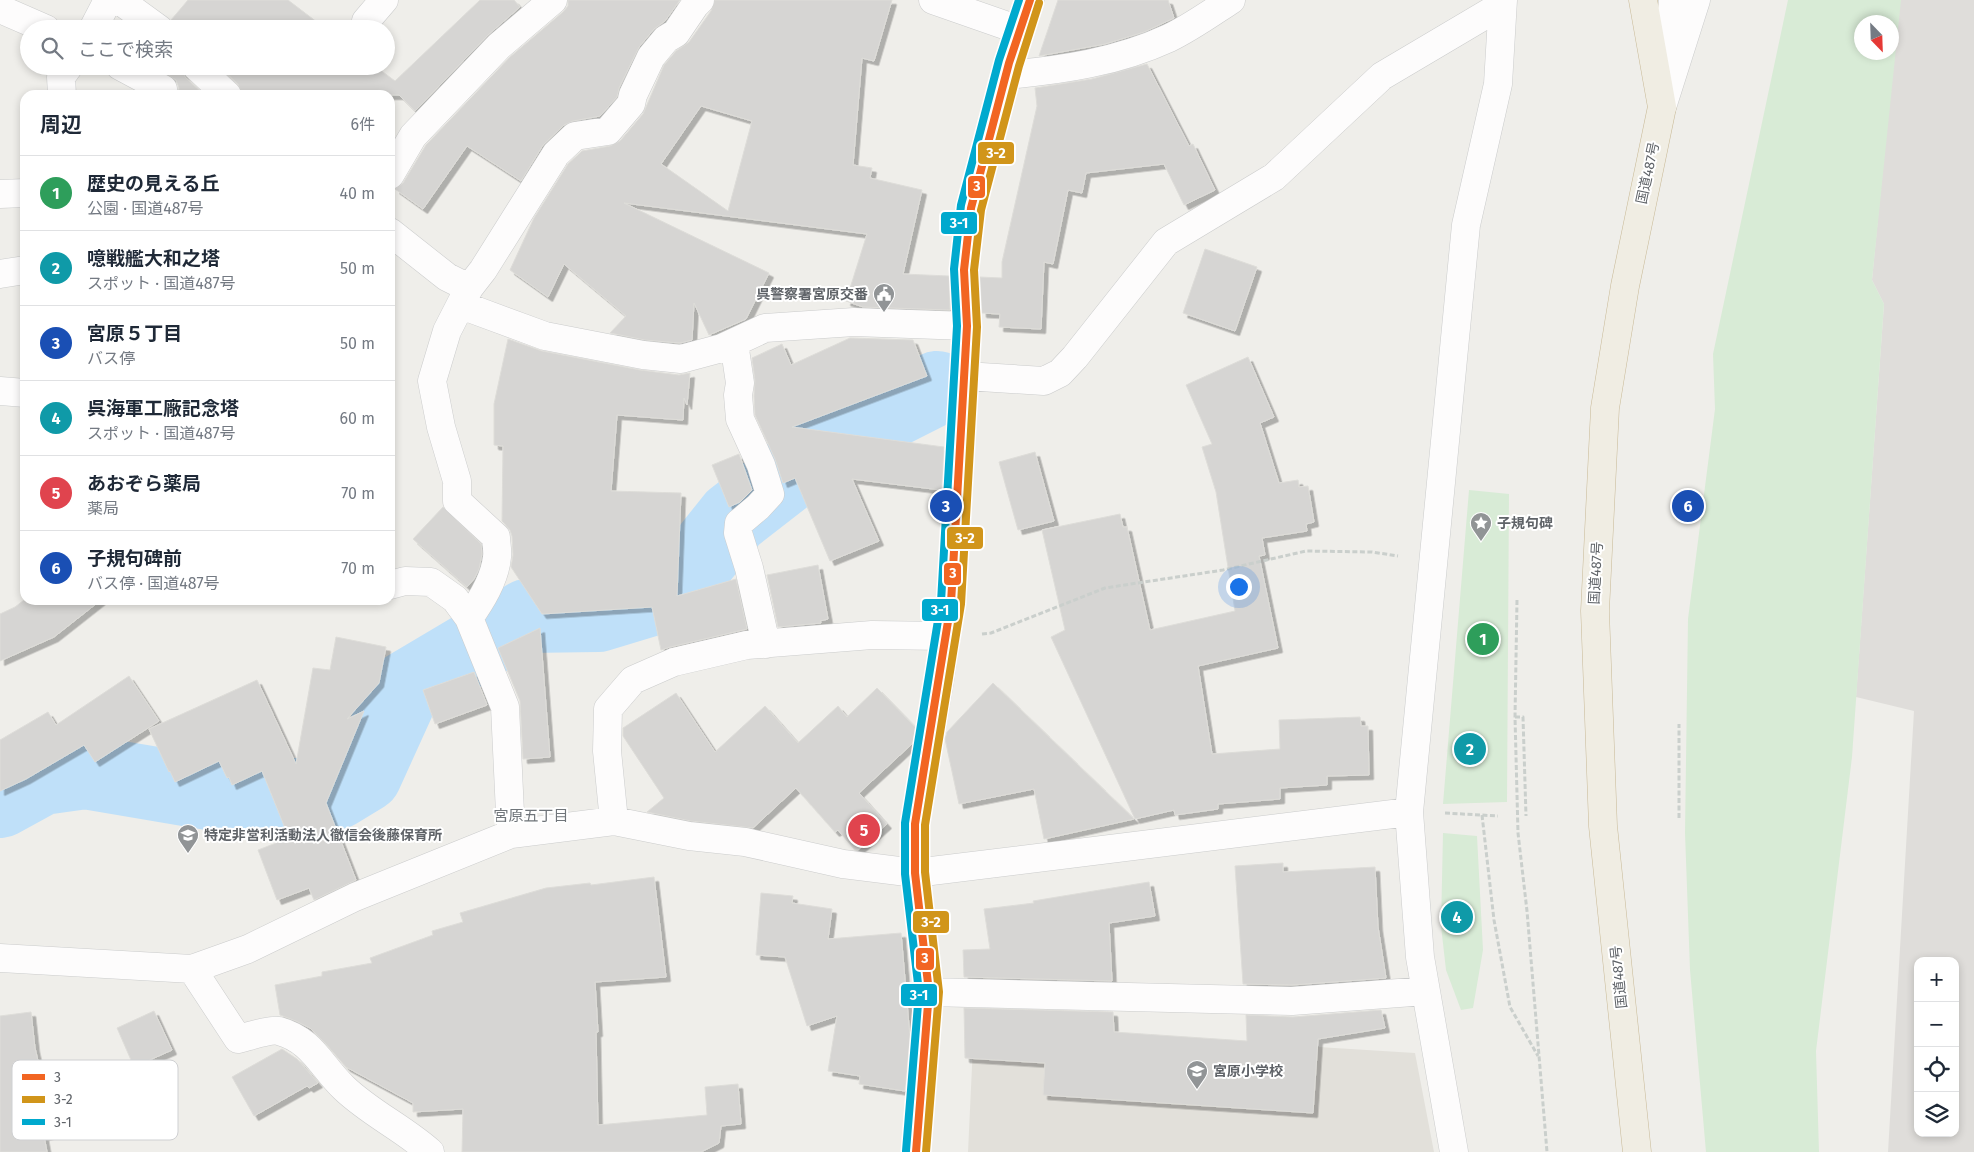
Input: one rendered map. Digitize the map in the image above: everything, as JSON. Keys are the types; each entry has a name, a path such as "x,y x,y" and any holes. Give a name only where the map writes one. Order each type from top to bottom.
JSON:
{"highway":[{"name":"国道487号","path":"1637,1152 1603,826 1595,611 1605,408 1625,286 1662,107 1643,0"}],"street":[{"path":"98,20 108,0"},
{"path":"119,0 147,20"},
{"path":"367,20 384,0"},
{"path":"395,167 413,136 499,46 553,0"},
{"path":"476,636 478,605 491,579 497,557 496,537 457,501 457,481 441,427 432,381 447,331 465,296 556,154 574,136 608,131 632,104 633,95 651,57 666,39 676,33 695,4 700,0"},
{"path":"933,0 1019,30"},
{"path":"916,1152 929,992 915,873 915,824 951,603 967,326 964,270 971,208 1006,75 1030,0"},
{"path":"1006,75 1075,68 1104,61 1169,38 1231,0"},
{"path":"1662,107 1673,0"},
{"path":"1662,107 1696,0"},
{"path":"965,376 1044,381 1060,373 1075,357 1166,242 1274,177 1382,76 1503,3"},
{"path":"1454,1152 1420,957 1409,812 1466,225 1498,84 1503,3"},
{"path":"0,9 25,20"},
{"path":"62,75 62,90"},
{"path":"137,75 162,88"},
{"path":"206,75 222,90"},
{"path":"0,194 20,192"},
{"path":"395,236 447,277 465,296 545,336 643,355 681,359 722,348 766,328 854,322 967,326"},
{"path":"0,274 20,271"},
{"path":"734,343 740,383 738,395 740,419 761,465 770,494 758,508 739,523 738,533 750,568 766,644"},
{"path":"0,391 20,393"},
{"path":"395,584 405,581 431,582 455,599 476,636 505,707 511,834"},
{"path":"614,821 607,751 608,708 632,680 674,662 747,645 872,634 946,636"},
{"path":"0,958 192,969 248,949 355,897 511,834 614,821 689,836 745,842 843,864 915,873 1409,812"},
{"path":"192,969 238,1039 276,1030 297,1038 314,1051 344,1088 387,1121 416,1139 430,1152"},
{"path":"929,992 1292,1001 1426,991"}],"path":[{"path":"946,636 991,633 1105,588 1223,570 1306,551 1372,552 1434,562"},
{"path":"1517,600 1515,717 1518,833 1527,911 1547,1152"},
{"path":"1515,717 1522,717 1526,816"},
{"path":"1679,724 1679,818"},
{"path":"1409,812 1498,816"},
{"path":"1482,815 1494,920 1510,1007 1538,1056"}],"shaded area":[{"path":"1899,0 1974,0 1974,1152 1888,1152 1914,711 1856,697 1884,304 1872,280 1893,60 1899,60"},
{"name":"宮原小学校","path":"974,1024 1415,1053 1434,1152 968,1152"}],"green space":[{"path":"1788,0 1901,0 1899,19 1899,15 1854,15 1854,60 1895,60 1872,280 1884,304 1852,757 1816,1051 1819,1152 1706,1152 1690,970 1685,833 1688,619 1715,409 1713,354"},
{"path":"1469,490 1509,494 1507,802 1443,804"},
{"path":"1443,833 1477,836 1483,950 1473,1008 1461,1010 1446,970 1441,926"}],"building":[{"path":"188,0 288,0 314,20 171,20"},
{"path":"480,0 514,0 520,7 488,35 415,111 399,95 395,95 395,90 240,90 238,84 228,75 387,75 395,81"},
{"path":"568,0 680,0 665,21 654,29 639,47 619,88 617,97 600,116 573,121 564,125 543,145 521,181 467,146 423,209 395,189 403,183 426,145 510,57 563,12 568,6"},
{"path":"715,0 892,0 874,61 862,58 853,165 872,168 870,178 922,190 903,274 949,276 950,310 863,307 846,301 867,234 624,203 769,273 746,319 709,335 694,303 692,340 680,343 645,340 610,333 626,316 564,264 548,297 510,270 534,218 568,164 582,151 610,146 620,141 643,114 664,65 676,51 689,42 711,11","holes":["701,106 752,121 728,211 661,164"]},
{"path":"1058,0 1168,0 1174,18 1144,32 1105,44 1039,56"},
{"path":"1147,64 1189,146 1193,144 1215,190 1184,205 1164,164 1086,173 1082,193 1068,190 1053,264 1044,262 1041,329 999,327 1000,314 982,313 980,277 1002,278 1002,262 1037,106 1035,88 1092,79"},
{"path":"168,75 184,75 199,90 179,90 176,80"},
{"path":"1205,249 1257,267 1235,331 1183,313"},
{"path":"850,338 913,340 927,376 792,427 944,447 942,484 941,490 852,479 879,541 830,561 795,478 783,483 775,459 755,415 755,381 752,358 782,344 791,365"},
{"path":"508,339 542,351 640,370 679,375 690,373 687,405 684,398 683,420 617,415 611,491 681,493 677,596 736,579 747,629 661,650 652,607 542,614 511,567 513,555 512,536 510,530 502,521 503,446 494,445 494,404"},
{"path":"1248,357 1274,417 1260,423 1279,483 1298,480 1299,487 1308,486 1314,522 1306,524 1307,531 1262,538 1265,555 1259,556 1278,648 1198,666 1212,754 1280,749 1279,720 1360,717 1361,726 1368,726 1369,775 1327,776 1327,785 1280,788 1280,799 1218,804 1218,809 1175,815 1174,810 1135,819 1051,637 1065,630 1042,530 1120,514 1123,527 1127,527 1150,630 1235,611 1216,492 1202,447 1212,444 1186,385"},
{"path":"1035,452 1054,521 1018,530 999,462"},
{"path":"739,454 752,490 740,502 729,507 712,465"},
{"path":"443,507 481,544 482,554 479,569 467,587 413,539"},
{"path":"818,565 828,619 820,621 821,623 778,627 767,575"},
{"path":"20,603 20,605 95,605 54,637 0,661 0,614"},
{"path":"540,628 550,757 523,759 520,701 498,648"},
{"path":"336,637 386,647 379,683 347,719 364,711 326,803 356,880 314,900 309,888 277,900 258,850 289,838 262,771 232,785 219,761 175,782 149,729 257,680 296,764 313,668 330,670"},
{"path":"474,672 487,705 435,724 423,690"},
{"path":"129,676 159,721 95,762 84,745 26,779 0,791 0,740 48,712 56,725"},
{"path":"993,683 1134,819 1044,839 1034,789 959,804 945,739 947,732"},
{"path":"877,688 916,728 913,743 859,793 887,824 858,850 855,850 838,830 835,832 796,788 753,828 691,821 647,812 664,798 623,736 623,728 676,693 715,752 765,706 798,743 838,706 847,717"},
{"path":"1283,863 1283,872 1375,867 1378,927 1386,978 1292,985 1243,984 1235,866"},
{"path":"654,877 666,977 595,982 598,1032 596,1032 598,1125 707,1115 705,1087 738,1084 741,1124 721,1126 719,1143 701,1152 462,1152 463,1109 413,1112 413,1103 346,1067 310,1028 280,1015 275,985 322,976 322,972 372,963 370,958 433,935 432,931 463,922 460,913 546,888 590,883 591,885"},
{"path":"1149,882 1155,916 1109,923 1112,981 964,977 963,950 990,949 984,909 1034,903 1033,901"},
{"path":"761,893 793,896 792,903 832,909 828,939 901,933 910,1037 905,1091 859,1084 860,1076 828,1071 837,1016 807,1026 785,957 756,955"},
{"path":"964,1008 1113,1012 1114,1032 1247,1041 1246,1015 1293,1017 1381,1010 1385,1028 1318,1039 1313,1113 1043,1095 1045,1063 965,1058"},
{"path":"154,1011 172,1050 150,1060 131,1060 117,1028"},
{"path":"31,1012 38,1060 12,1060 12,1140 45,1140 47,1152 0,1152 0,1016"},
{"path":"282,1049 297,1059 318,1083 309,1088 307,1086 254,1116 232,1077"}],"waterway":[{"path":"0,801 42,778 85,772 244,799 337,792 365,775 404,689 527,616 598,615 674,592 733,518 832,441 937,388"}],"transit line":[{"name":"3-1","path":"906,1151 919,992 905,874 905,823 941,602 957,326 954,269 961,205 999,60 1019,0"},
{"name":"3","path":"916,1152 929,992 915,873 915,824 951,603 967,326 964,270 971,208 1009,63 1030,0"},
{"name":"3-2","path":"926,1152 939,992 925,872 925,825 961,604 977,327 974,270 981,210 1019,66 1039,3"}],"place":[{"name":"呉警察署宮原交番","path":"884,313"},
{"name":"宮原５丁目","path":"946,506"},
{"name":"子規句碑前","path":"1688,506"},
{"name":"子規句碑","path":"1481,542"},
{"name":"歴史の見える丘","path":"1483,639"},
{"name":"噫戦艦大和之塔","path":"1470,749"},
{"name":"あおぞら薬局","path":"864,830"},
{"name":"特定非営利活動法人徹信会後藤保育所","path":"188,854"},
{"name":"呉海軍工廠記念塔","path":"1457,917"},
{"name":"宮原小学校","path":"1197,1090"}],"district":[{"name":"宮原五丁目","path":"531,816"}]}
